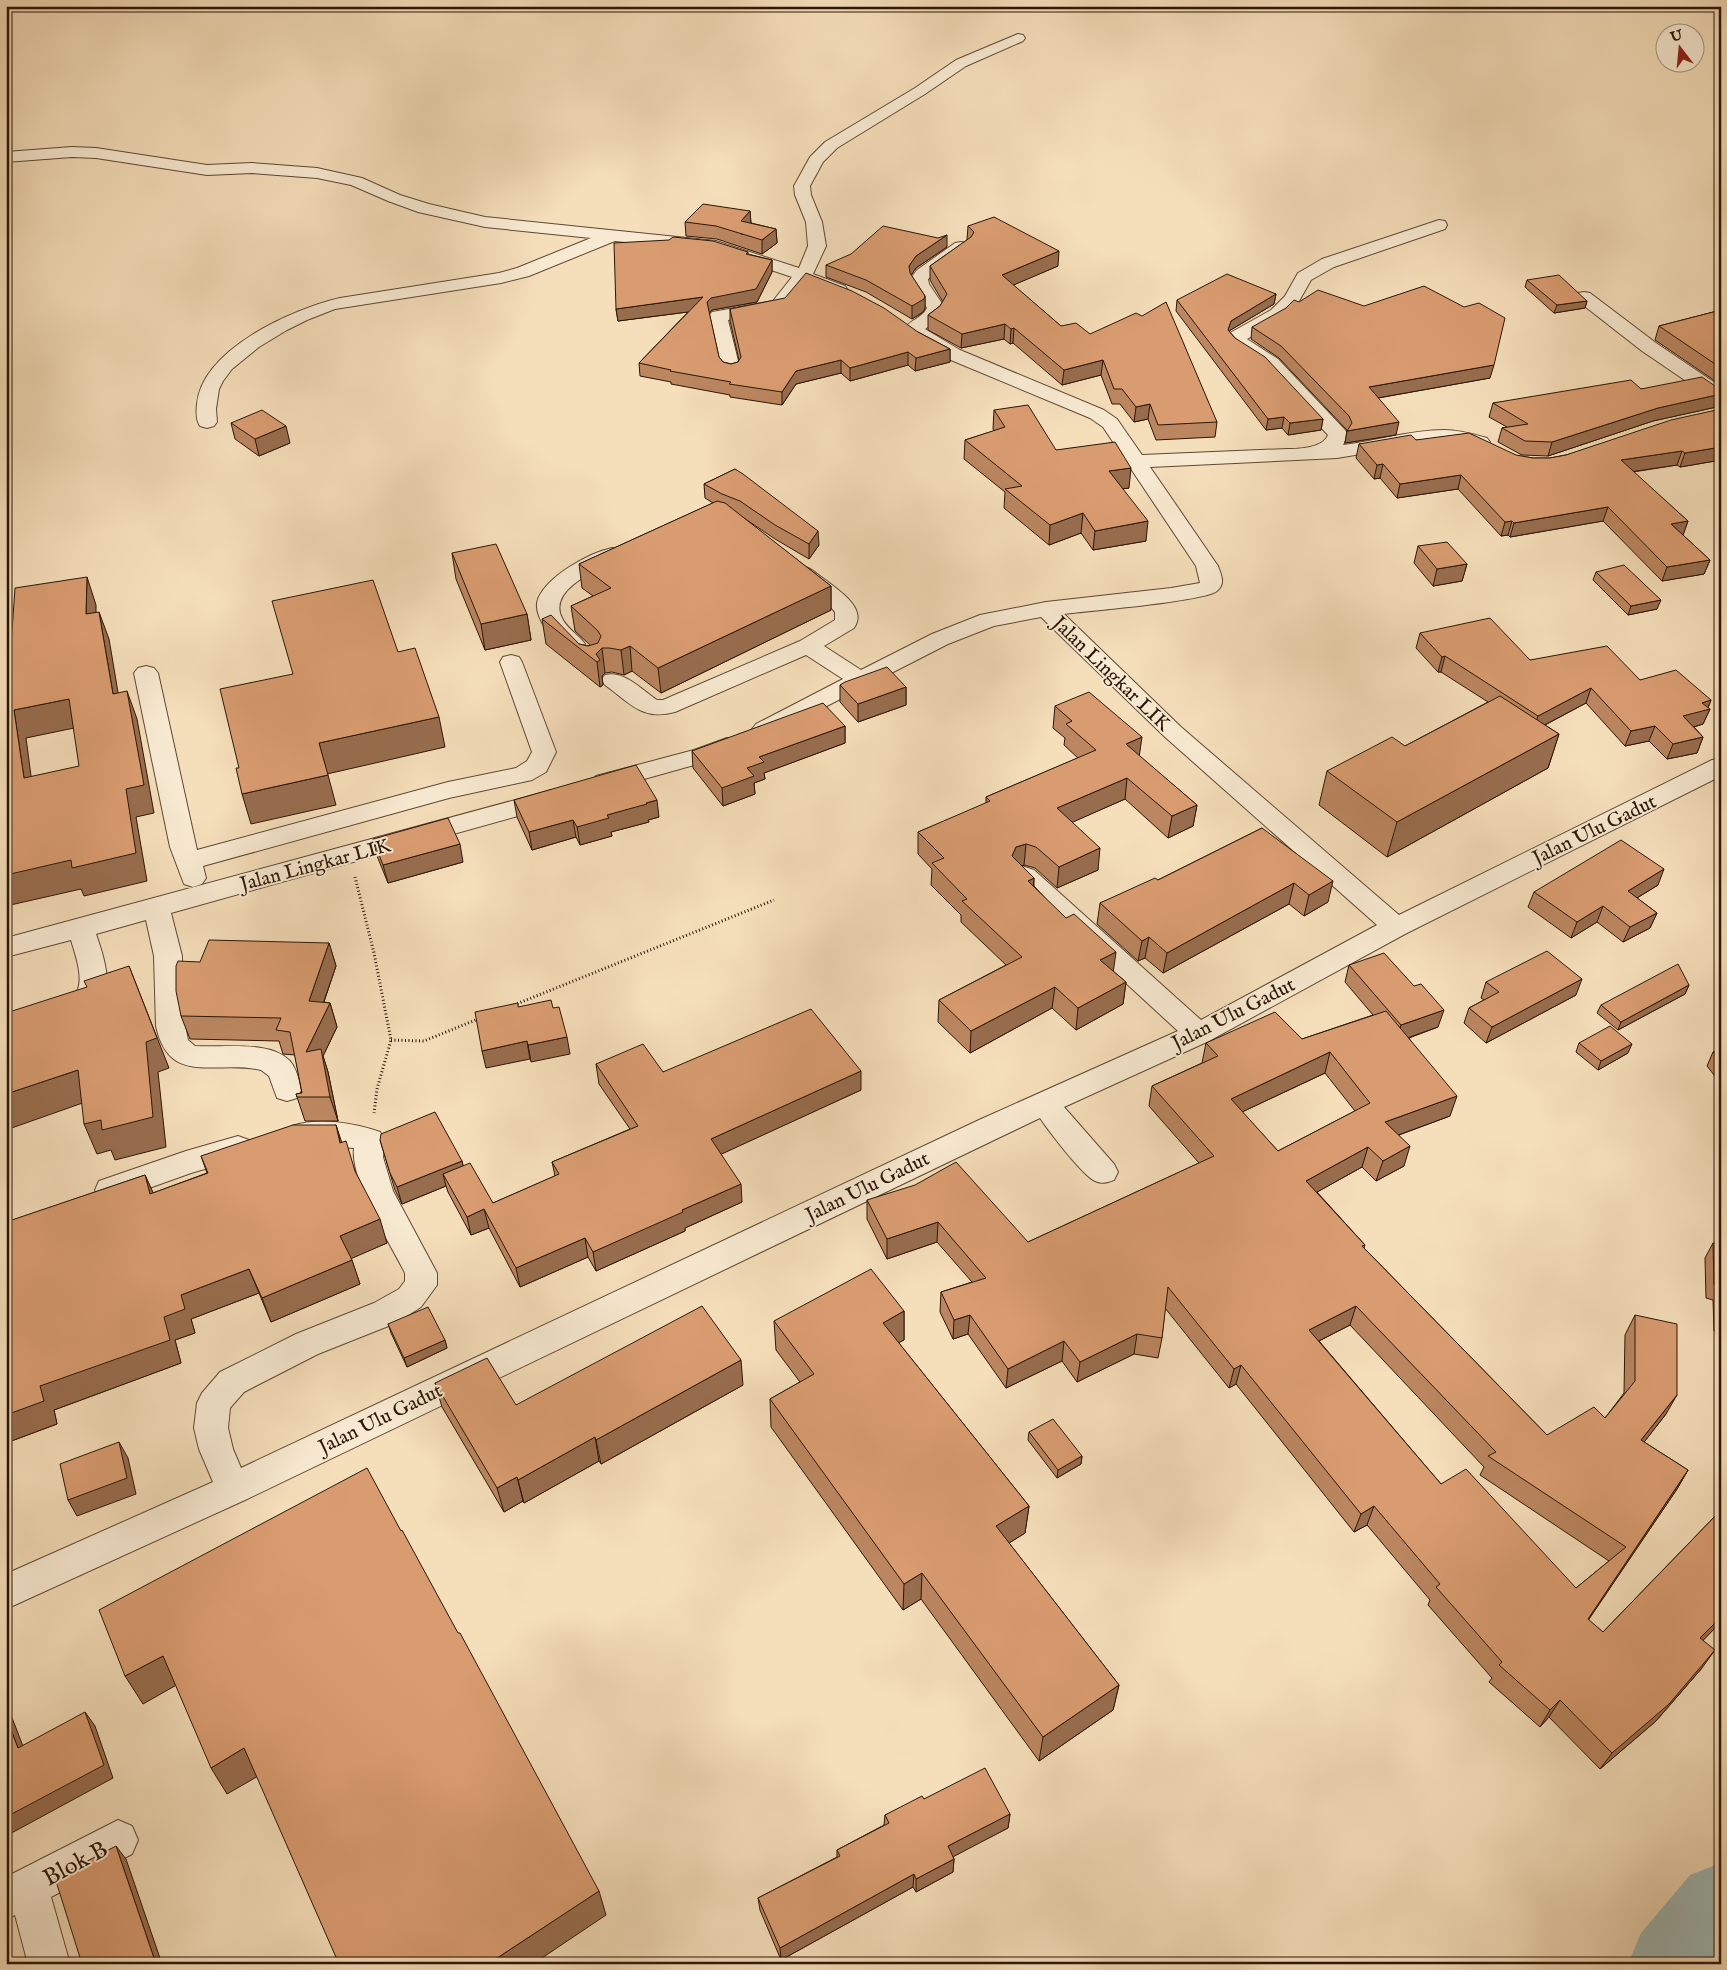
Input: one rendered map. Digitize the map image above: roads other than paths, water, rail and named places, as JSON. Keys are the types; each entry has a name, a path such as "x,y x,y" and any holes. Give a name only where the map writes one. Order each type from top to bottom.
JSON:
{"street":[{"path":"731,369 718,316 779,305 790,289 804,275 817,246 814,222 802,186 816,160 831,145 961,64 985,51 1018,38"},
{"path":"6,157 72,152 96,153 207,170 260,168 317,173 356,181 394,198 424,208 476,220 716,246 804,275 859,298"},
{"path":"1299,455 1328,447 1336,441 1338,434 1271,363 1238,340 1237,337 1278,314 1292,299 1304,277 1314,270 1328,263 1440,225"},
{"path":"208,422 205,404 211,383 226,364 260,337 293,320 320,308 352,301 501,278 523,272 615,234"},
{"path":"963,246 923,274 919,279 920,284 936,308 932,316 906,324 926,339 953,354 1097,414 1110,423 1138,461 1207,566 1212,579 1211,585 1206,588 1171,595 1046,609"},
{"path":"1584,297 1649,347 1719,408"},
{"path":"1259,308 1278,314"},
{"path":"1138,461 1345,452 1432,437 1451,436 1471,438 1493,449"},
{"path":"591,662 551,620 547,606 552,593 568,577 631,545"},
{"path":"614,680 652,708 667,707 808,646 846,623 846,611 836,598 781,557"},
{"name":"Jalan Lingkar LIK","path":"6,948 349,855 703,755 748,738 940,639 988,620 1046,609 1173,732 1396,927"},
{"path":"808,646 860,680"},
{"path":"189,861 448,790 523,774 537,766 544,752 511,662"},
{"path":"146,673 183,847 189,861 197,896"},
{"name":"Jalan Ulu Gadut","path":"6,1592 233,1489 1045,1103 1199,1034 1396,927 1721,766"},
{"path":"1025,876 1199,1034"},
{"path":"156,908 168,955 170,990 169,1026 176,1048 189,1056 262,1058 274,1062 281,1070 287,1090"},
{"path":"6,1034 68,1014 86,1002 93,987 90,956 81,928"},
{"path":"1045,1103 1102,1172"},
{"path":"81,1201 186,1163 272,1139 308,1134 346,1135 370,1140 368,1157 378,1191 421,1274 421,1285 410,1298 385,1314 307,1344 232,1382 214,1403 211,1428 216,1449 233,1489"},
{"name":"Blok B","path":"17,1894 118,1840"},
{"path":"17,1894 49,1964"}],"waterway":[{"path":"1672,1964 1721,1906"}]}
